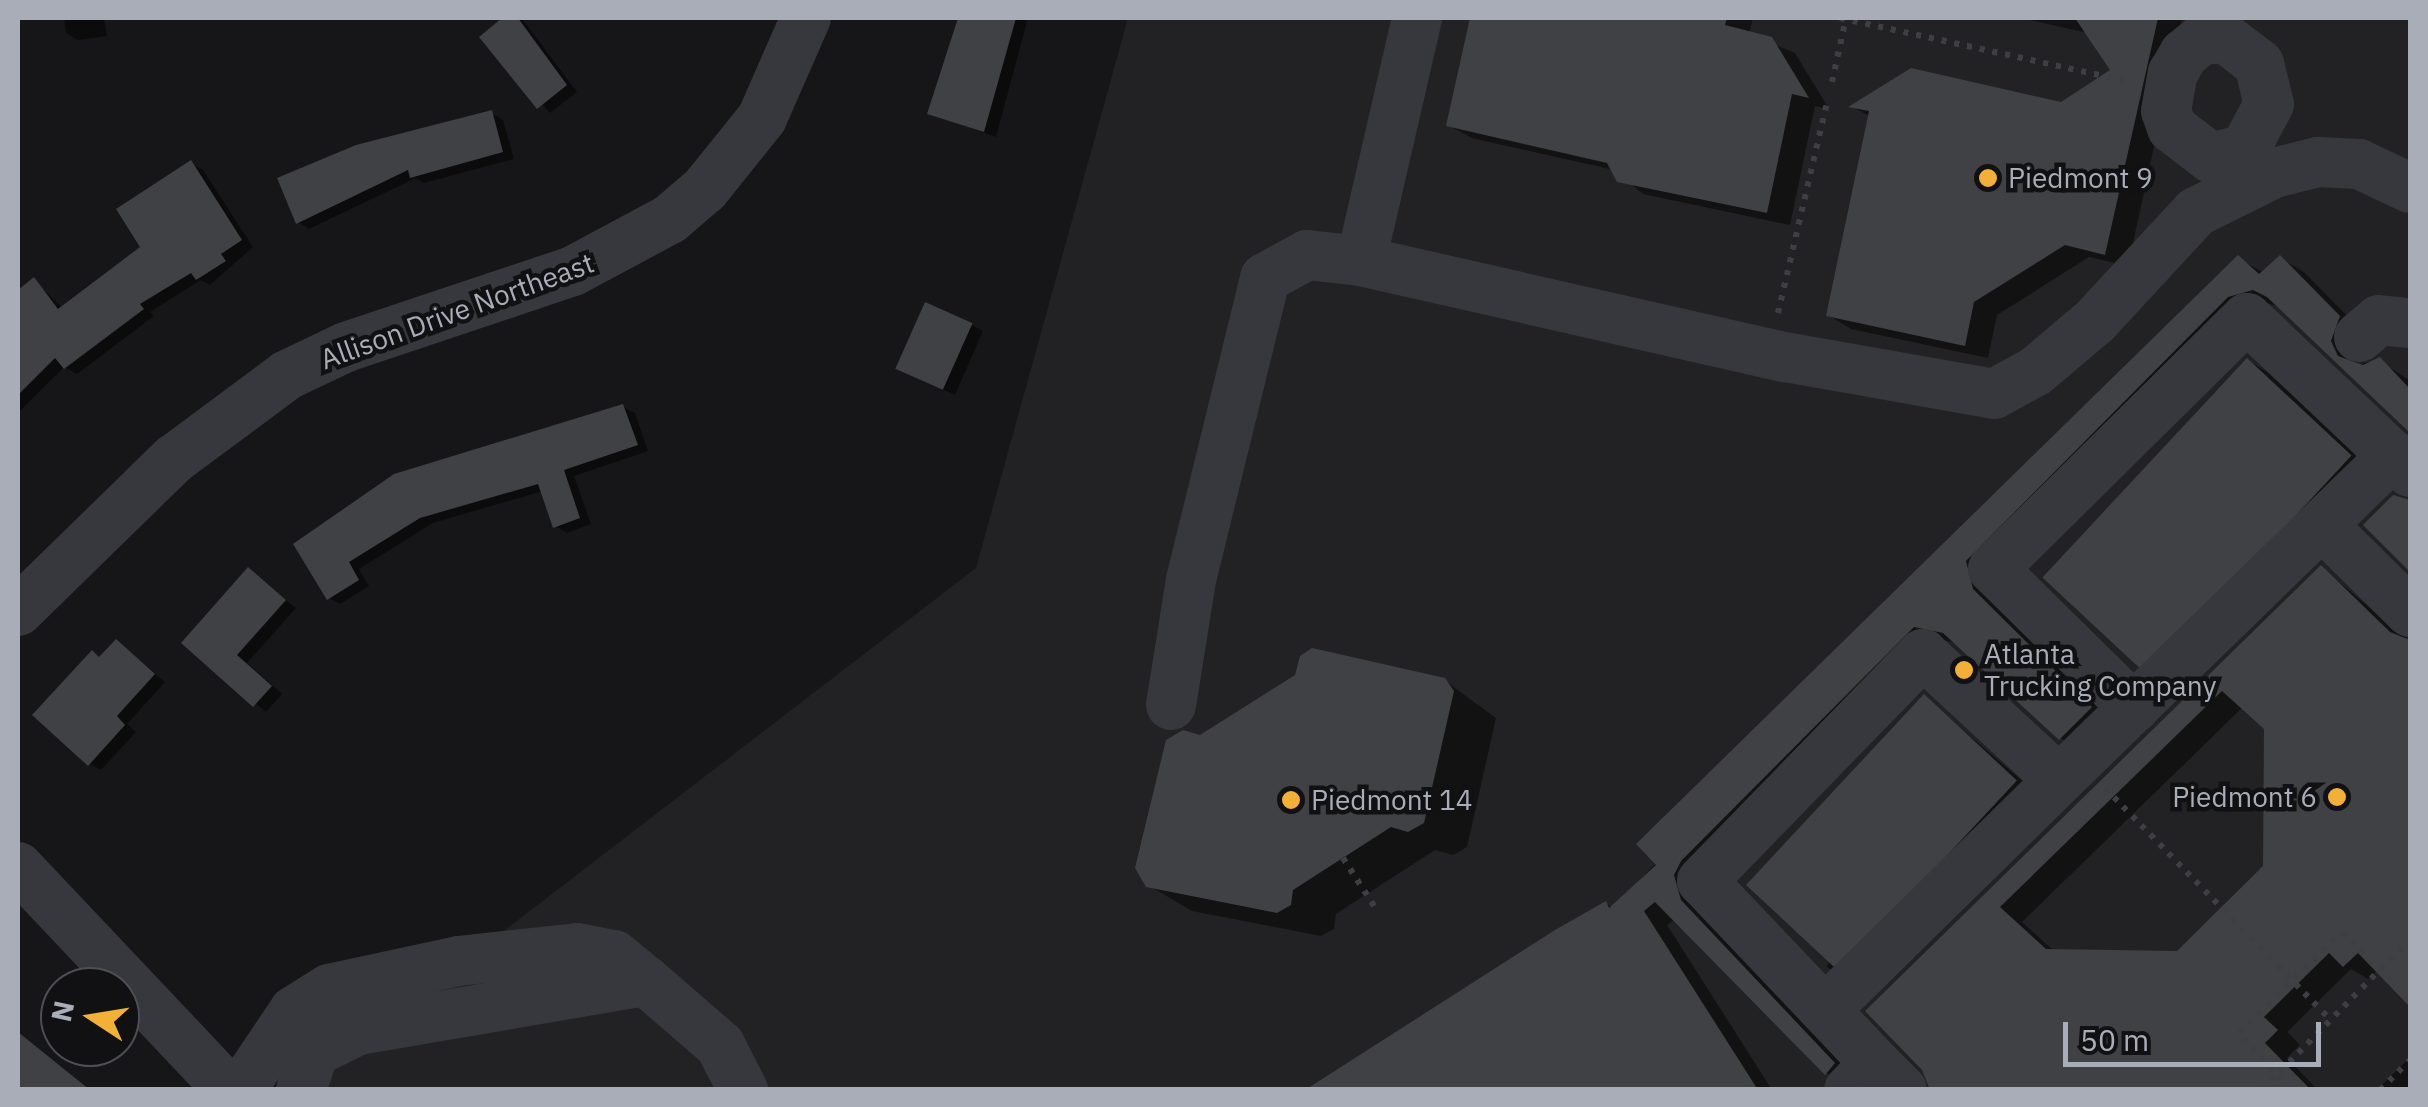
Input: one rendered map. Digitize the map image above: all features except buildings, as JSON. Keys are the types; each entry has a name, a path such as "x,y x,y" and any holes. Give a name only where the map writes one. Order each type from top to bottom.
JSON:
{"street":[{"name":"Allison Drive Northeast","path":"18,611 174,459 288,376 346,347 573,271 670,219 705,189 762,118 806,18"},
{"path":"1361,261 1416,18"},
{"path":"1171,705 1191,580 1266,278 1306,255 1361,261 1769,353 1994,394 2036,371 2095,321 2196,212 2254,164 2269,84 2245,31 2201,40 2184,54 2169,90 2172,128 2198,150 2211,158 2254,164 2332,162 2392,174 2410,188"},
{"path":"1825,1010 2323,526 2402,463 2248,318 1993,569 2134,708"},
{"path":"2359,337 2378,320 2410,323"},
{"path":"2323,526 2410,612"},
{"path":"1875,1081 1825,1010 1702,881 1923,654 2069,771"},
{"path":"18,867 229,1090"},
{"path":"241,1090 294,1011 329,989 458,961 577,948 614,955 646,981 720,1045 744,1090"},
{"path":"301,1090 314,1052 358,1030 646,981"}],"path":[{"path":"1832,82 1844,18 2169,90"},
{"path":"1769,353 1827,102"},
{"path":"2069,771 2331,1020"},
{"path":"1343,858 1378,912"},
{"path":"2290,1090 2239,1033 2342,932 2410,1001"},
{"path":"2262,1090 2410,940"},
{"path":"2380,1090 2410,1060"}],"shaded area":[{"path":"1128,18 2410,18 2410,1089 297,1090 976,568"}],"place":[{"name":"Piedmont 9","path":"1988,178"},
{"name":"Atlanta Trucking Company","path":"1964,670"},
{"name":"Piedmont 6","path":"2337,797"},
{"name":"Piedmont 14","path":"1291,800"}]}
